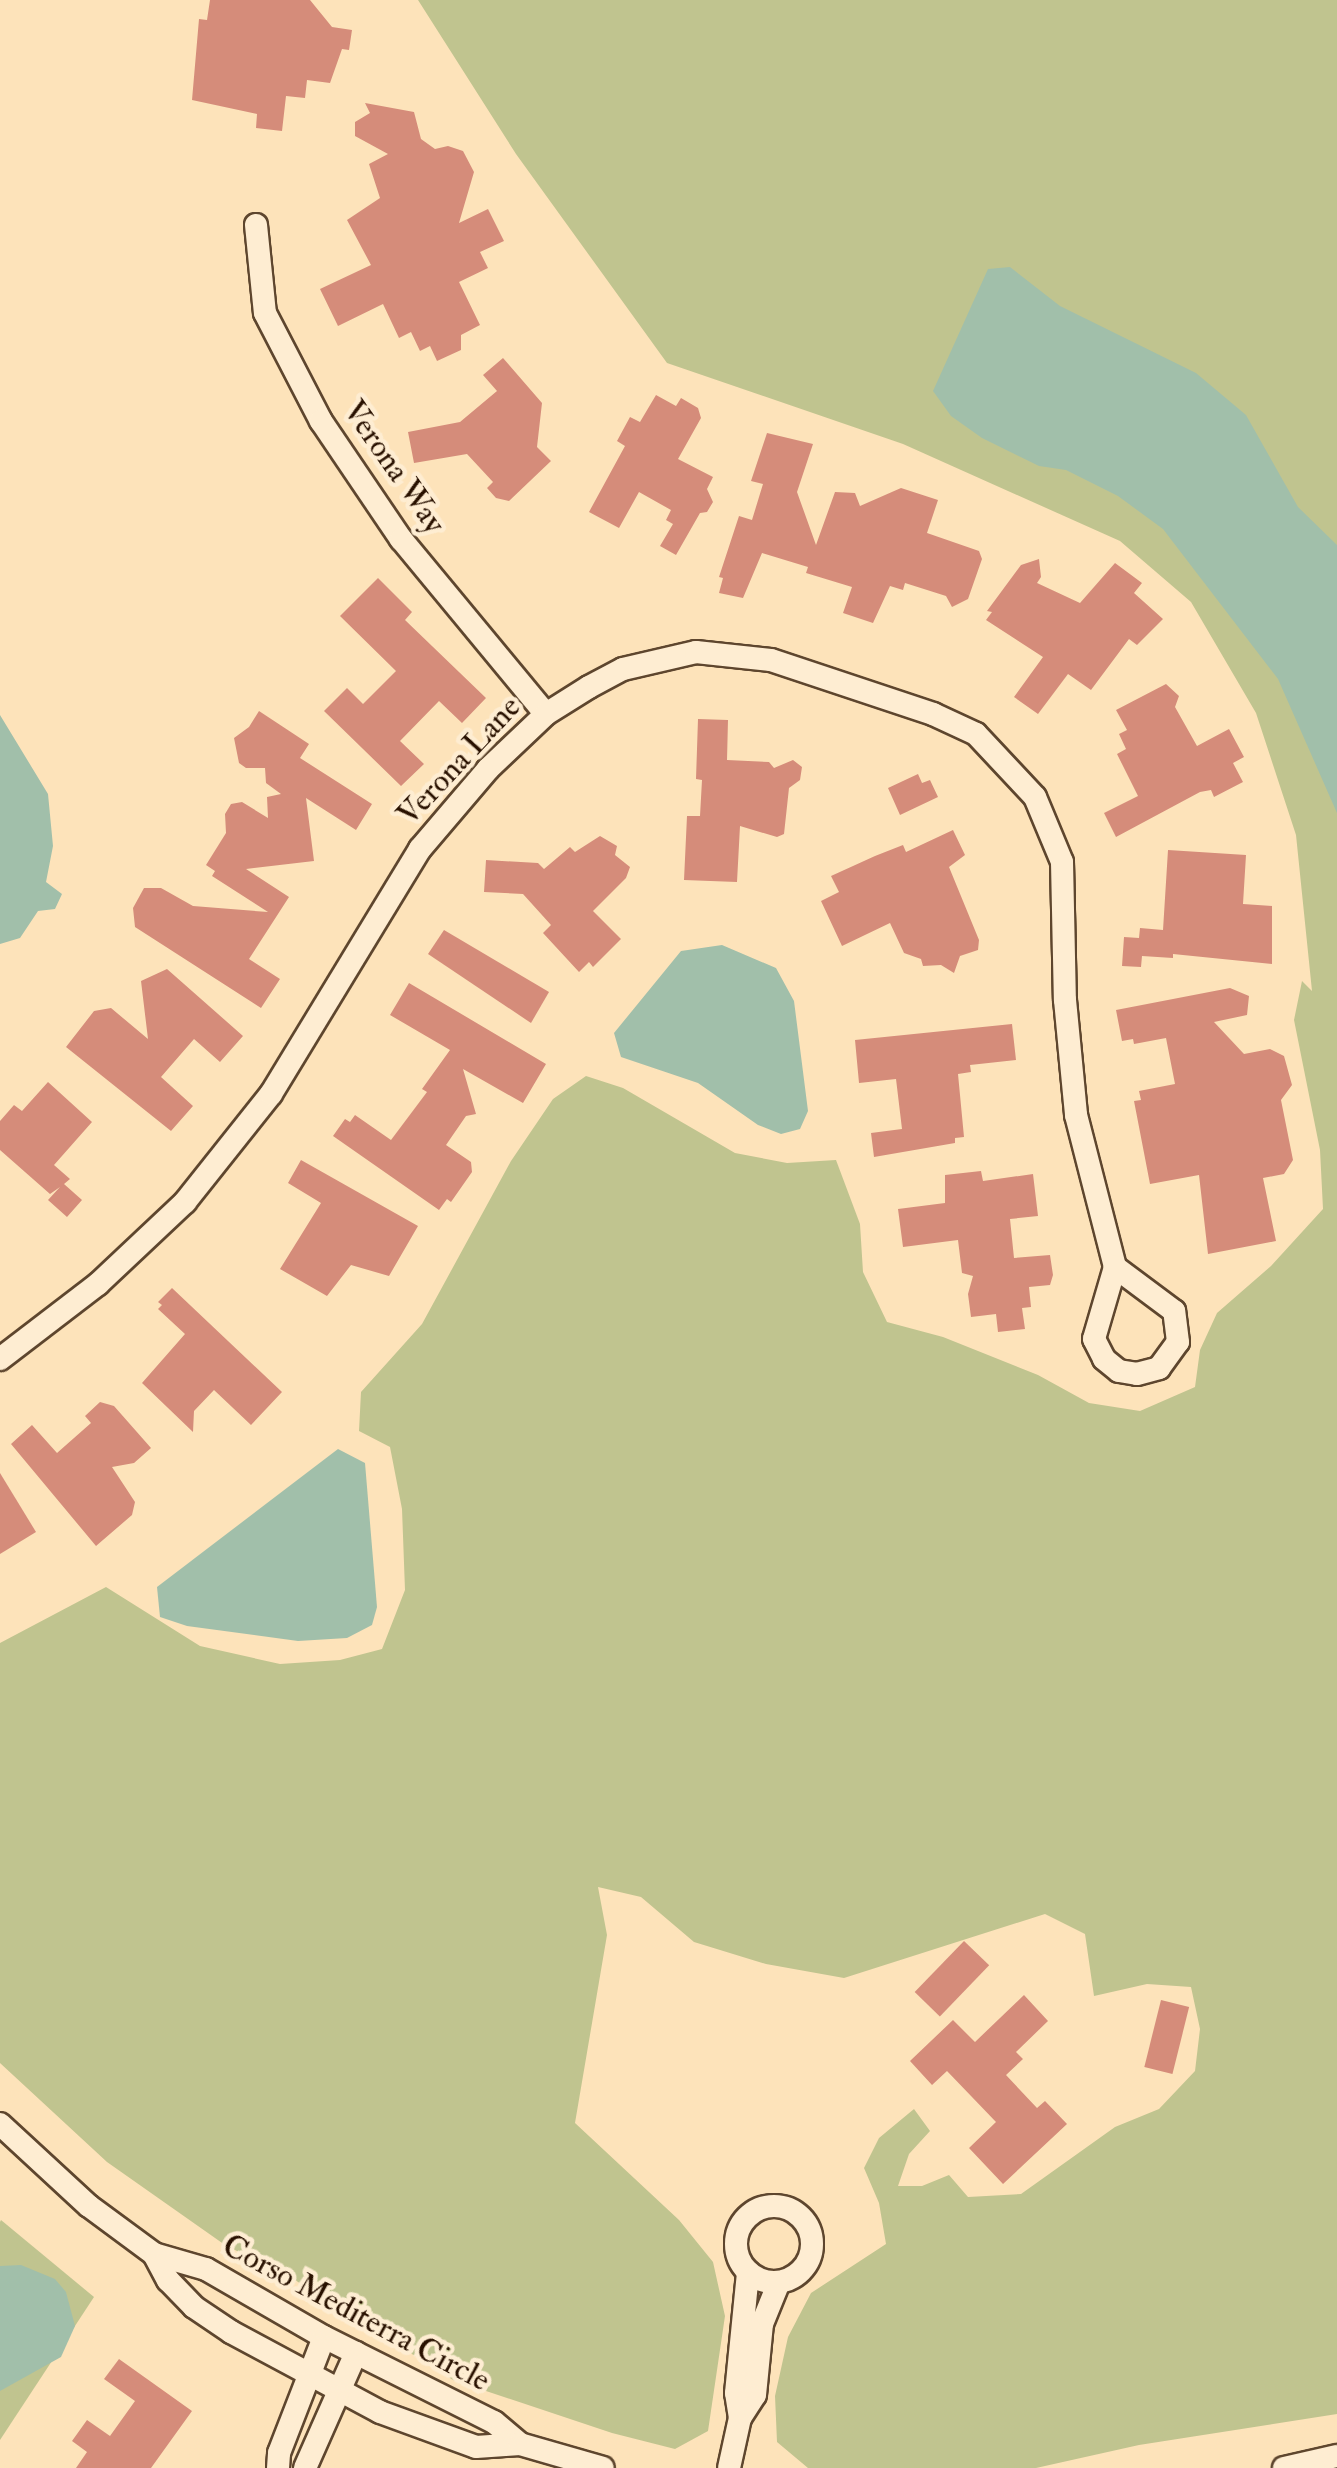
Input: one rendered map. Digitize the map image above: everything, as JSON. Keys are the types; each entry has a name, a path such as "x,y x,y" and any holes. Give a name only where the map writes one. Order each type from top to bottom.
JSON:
{"street":[{"name":"Verona Way","path":"256,225 265,312 321,421 402,539 546,714"},
{"name":"Verona Lane","path":"0,1359 98,1284 185,1202 280,1081 420,849 488,768 546,714 623,669 696,652 739,654 833,678 933,714 976,734 1035,797 1062,862 1065,1000 1076,1115 1116,1266"},
{"path":"1116,1266 1174,1311 1178,1342 1159,1368 1138,1374 1119,1371 1104,1359 1094,1339 1116,1266"},
{"name":"Corso Mediterra Circle","path":"0,2124 89,2206 154,2254 206,2269 324,2337 494,2422 520,2444"},
{"path":"783,2206 807,2224 812,2250 802,2270 779,2282 766,2282 748,2272 737,2254 739,2229 757,2210 783,2206"},
{"name":"Corso Mediterra Circle","path":"154,2254 168,2280 194,2306 310,2374 430,2433 476,2447 520,2444 603,2468"},
{"path":"740,2418 736,2392 748,2272"},
{"path":"729,2468 740,2418 755,2395 762,2324 779,2282"},
{"path":"278,2468 279,2452 324,2337"},
{"path":"305,2468 356,2353"},
{"path":"1284,2468 1337,2456"}],"green space":[{"path":"418,0 1337,0 1337,2414 1139,2445 1036,2468 808,2468 777,2442 775,2396 788,2337 811,2293 886,2244 879,2203 864,2168 879,2138 914,2109 930,2131 909,2154 898,2186 922,2186 949,2175 968,2197 1021,2194 1115,2127 1159,2109 1195,2071 1200,2029 1191,1987 1147,1984 1094,1996 1085,1934 1045,1914 844,1978 766,1964 694,1942 641,1897 598,1887 607,1935 575,2123 679,2220 713,2262 725,2316 708,2431 675,2449 612,2433 453,2380 295,2280 225,2245 107,2162 0,2063 0,1643 106,1587 200,1646 280,1664 340,1660 382,1649 405,1590 402,1509 390,1447 359,1431 361,1392 422,1324 511,1161 553,1099 586,1076 623,1088 735,1153 787,1163 836,1160 860,1224 863,1272 887,1322 943,1337 1038,1375 1089,1403 1140,1411 1195,1387 1200,1350 1217,1313 1271,1266 1323,1209 1320,1150 1294,1020 1302,981 1312,991 1296,835 1256,713 1191,602 1120,541 903,444 667,363 516,154"},
{"path":"0,2222 94,2297 0,2440"}],"shaded area":[{"path":"1010,267 1060,306 1196,373 1246,415 1298,507 1337,545 1337,813 1278,679 1163,529 1118,496 1066,470 1039,466 982,438 951,416 933,391 988,269"},
{"path":"0,715 48,794 53,846 46,882 62,894 55,909 38,911 20,938 0,944"},
{"path":"722,945 776,968 794,1001 808,1111 800,1129 781,1134 758,1125 698,1083 621,1057 614,1033 681,951"},
{"path":"338,1449 365,1463 377,1607 372,1625 347,1638 298,1641 187,1626 160,1617 157,1587"},
{"path":"21,2265 55,2279 66,2292 75,2326 61,2357 0,2391 0,2266"}],"building":[{"path":"210,0 310,0 332,27 352,30 349,50 342,49 330,83 307,80 305,98 286,96 282,131 256,128 257,114 192,100 199,19 207,20"},
{"path":"365,103 414,112 421,139 435,149 448,146 463,151 474,172 459,223 488,209 504,241 480,252 488,268 459,282 480,325 461,335 461,350 437,361 430,346 420,351 411,332 399,338 383,304 338,326 320,289 371,265 347,220 380,198 369,164 388,154 355,136 355,122 370,113"},
{"path":"503,358 542,403 537,447 551,461 509,501 496,498 487,488 493,482 467,454 414,463 408,432 460,422 497,391 483,375"},
{"path":"656,395 676,406 681,398 698,408 701,418 678,459 713,477 707,489 713,502 707,512 700,513 676,555 660,546 673,524 666,520 671,510 639,492 619,528 589,512 625,446 617,441 630,417 640,422"},
{"path":"767,433 813,444 797,492 816,545 835,492 855,493 860,506 901,488 938,500 927,533 979,551 982,559 968,599 952,607 946,596 905,583 903,590 890,586 873,623 843,613 852,587 806,573 808,567 762,553 743,598 719,593 723,578 719,577 739,516 752,520 763,484 751,481"},
{"path":"1039,559 1041,577 1037,583 1080,603 1115,563 1142,583 1134,593 1163,619 1137,645 1129,639 1091,690 1068,674 1038,714 1014,697 1043,657 986,620 992,612 987,611 1021,565"},
{"path":"378,578 412,612 405,620 486,698 462,723 439,701 400,741 424,764 401,786 324,711 347,688 363,704 396,671 340,616"},
{"path":"1166,684 1179,696 1175,707 1197,746 1229,729 1244,757 1233,763 1243,782 1214,797 1211,790 1200,792 1116,837 1104,813 1138,796 1117,754 1126,749 1119,734 1127,730 1116,710"},
{"path":"259,711 309,744 300,758 372,804 356,830 306,798 314,861 246,869 289,897 249,959 280,979 261,1008 135,927 133,908 144,888 161,888 193,906 268,912 212,876 215,871 206,865 226,833 225,814 231,804 242,802 268,818 267,797 281,794 266,783 265,768 246,768 239,763 234,738 249,727"},
{"path":"698,719 728,720 727,760 769,762 774,768 793,760 802,767 800,780 789,788 784,834 777,837 740,826 737,882 684,880 687,816 700,816 702,780 696,779"},
{"path":"918,774 922,783 930,780 938,797 900,815 888,788"},
{"path":"953,830 965,855 949,867 979,940 978,950 960,956 954,973 941,965 923,966 921,959 904,953 890,923 842,946 821,901 839,892 831,876 903,845 906,852"},
{"path":"600,836 617,846 615,855 630,867 626,878 593,911 621,939 593,967 589,962 579,972 543,933 551,925 523,894 484,892 486,860 538,863 544,869 570,847 575,852"},
{"path":"1168,850 1246,855 1243,904 1272,906 1272,964 1173,954 1173,958 1142,956 1141,967 1122,966 1124,937 1139,938 1140,928 1163,930"},
{"path":"444,930 549,992 531,1023 428,954"},
{"path":"167,969 243,1036 220,1062 194,1039 161,1077 193,1106 171,1131 66,1047 94,1011 111,1008 148,1039 141,981"},
{"path":"409,983 546,1064 523,1103 463,1069 476,1114 466,1116 446,1145 471,1162 472,1172 451,1202 447,1199 439,1210 333,1136 345,1119 350,1122 355,1115 391,1140 427,1092 422,1089 450,1050 390,1015"},
{"path":"1230,988 1249,996 1247,1015 1214,1022 1244,1054 1270,1049 1284,1056 1292,1085 1281,1100 1293,1160 1284,1174 1263,1178 1276,1241 1208,1254 1199,1175 1150,1184 1134,1101 1141,1100 1139,1091 1175,1084 1166,1038 1134,1044 1133,1039 1122,1041 1116,1010"},
{"path":"1012,1024 1016,1060 970,1065 971,1072 958,1074 964,1137 955,1138 955,1143 874,1157 871,1133 902,1129 896,1079 859,1083 855,1040"},
{"path":"48,1082 92,1122 54,1165 70,1179 64,1184 82,1200 67,1217 48,1200 60,1187 50,1194 0,1150 0,1121 14,1105 22,1111"},
{"path":"301,1160 418,1226 389,1276 351,1265 327,1296 280,1269 321,1203 288,1183"},
{"path":"981,1171 983,1181 1033,1174 1038,1216 1010,1219 1014,1258 1050,1255 1053,1275 1050,1285 1029,1287 1031,1307 1022,1308 1025,1329 998,1332 996,1314 971,1317 968,1294 973,1276 962,1273 958,1240 903,1247 898,1209 945,1203 945,1175"},
{"path":"172,1288 282,1392 251,1425 214,1390 194,1411 193,1432 142,1383 185,1334 158,1309 162,1305 158,1302"},
{"path":"100,1402 114,1406 151,1448 134,1463 112,1467 135,1502 132,1515 96,1546 11,1444 32,1425 57,1453 91,1423 85,1416"},
{"path":"0,1473 36,1532 0,1554"},
{"path":"964,1941 989,1965 940,2016 915,1992"},
{"path":"1024,1995 1048,2021 1016,2052 1023,2059 1006,2075 1037,2108 1045,2101 1067,2124 1003,2184 969,2148 996,2122 947,2071 932,2085 910,2061 953,2020 975,2042"},
{"path":"1161,2000 1189,2007 1172,2074 1144,2067"},
{"path":"119,2359 192,2411 151,2468 76,2468 87,2452 72,2441 87,2420 110,2436 135,2401 104,2379"}]}
